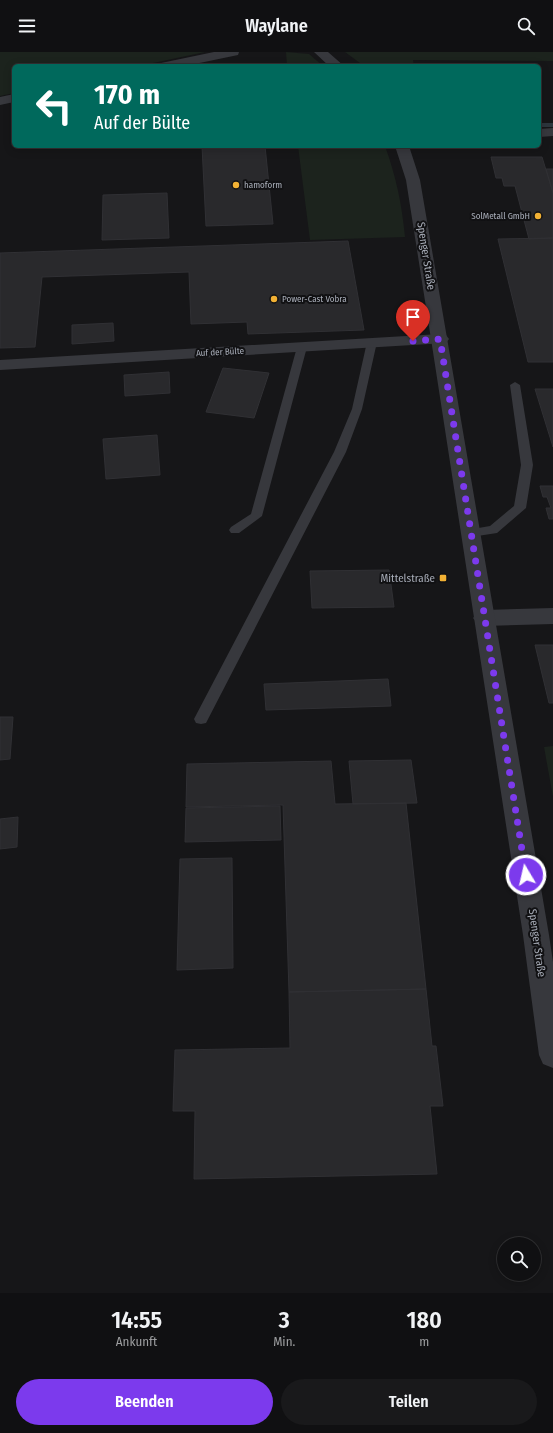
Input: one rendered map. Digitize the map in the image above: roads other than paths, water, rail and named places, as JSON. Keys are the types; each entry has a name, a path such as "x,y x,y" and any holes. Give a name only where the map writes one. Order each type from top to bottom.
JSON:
{"street":[{"path":"176,64 233,52"},
{"path":"320,52 334,64"},
{"path":"0,101 12,98"},
{"path":"541,133 553,132"},
{"name":"Spenger Straße","path":"403,148 413,180 440,339 535,927 553,1055"},
{"name":"Auf der Bülte","path":"0,365 440,339"},
{"path":"484,618 553,616"}],"lane":[{"path":"201,719 340,452 357,409 372,342"},
{"path":"235,530 256,516 302,347"},
{"path":"471,533 493,530 520,508 527,465 515,385"}],"waterway":[{"path":"541,125 553,125"}],"place":[{"name":"hamoform","path":"236,185"},
{"name":"SolMetall GmbH","path":"538,216"},
{"name":"Power-Cast Vobra","path":"274,299"},
{"name":"Mittelstraße","path":"443,578"}]}
